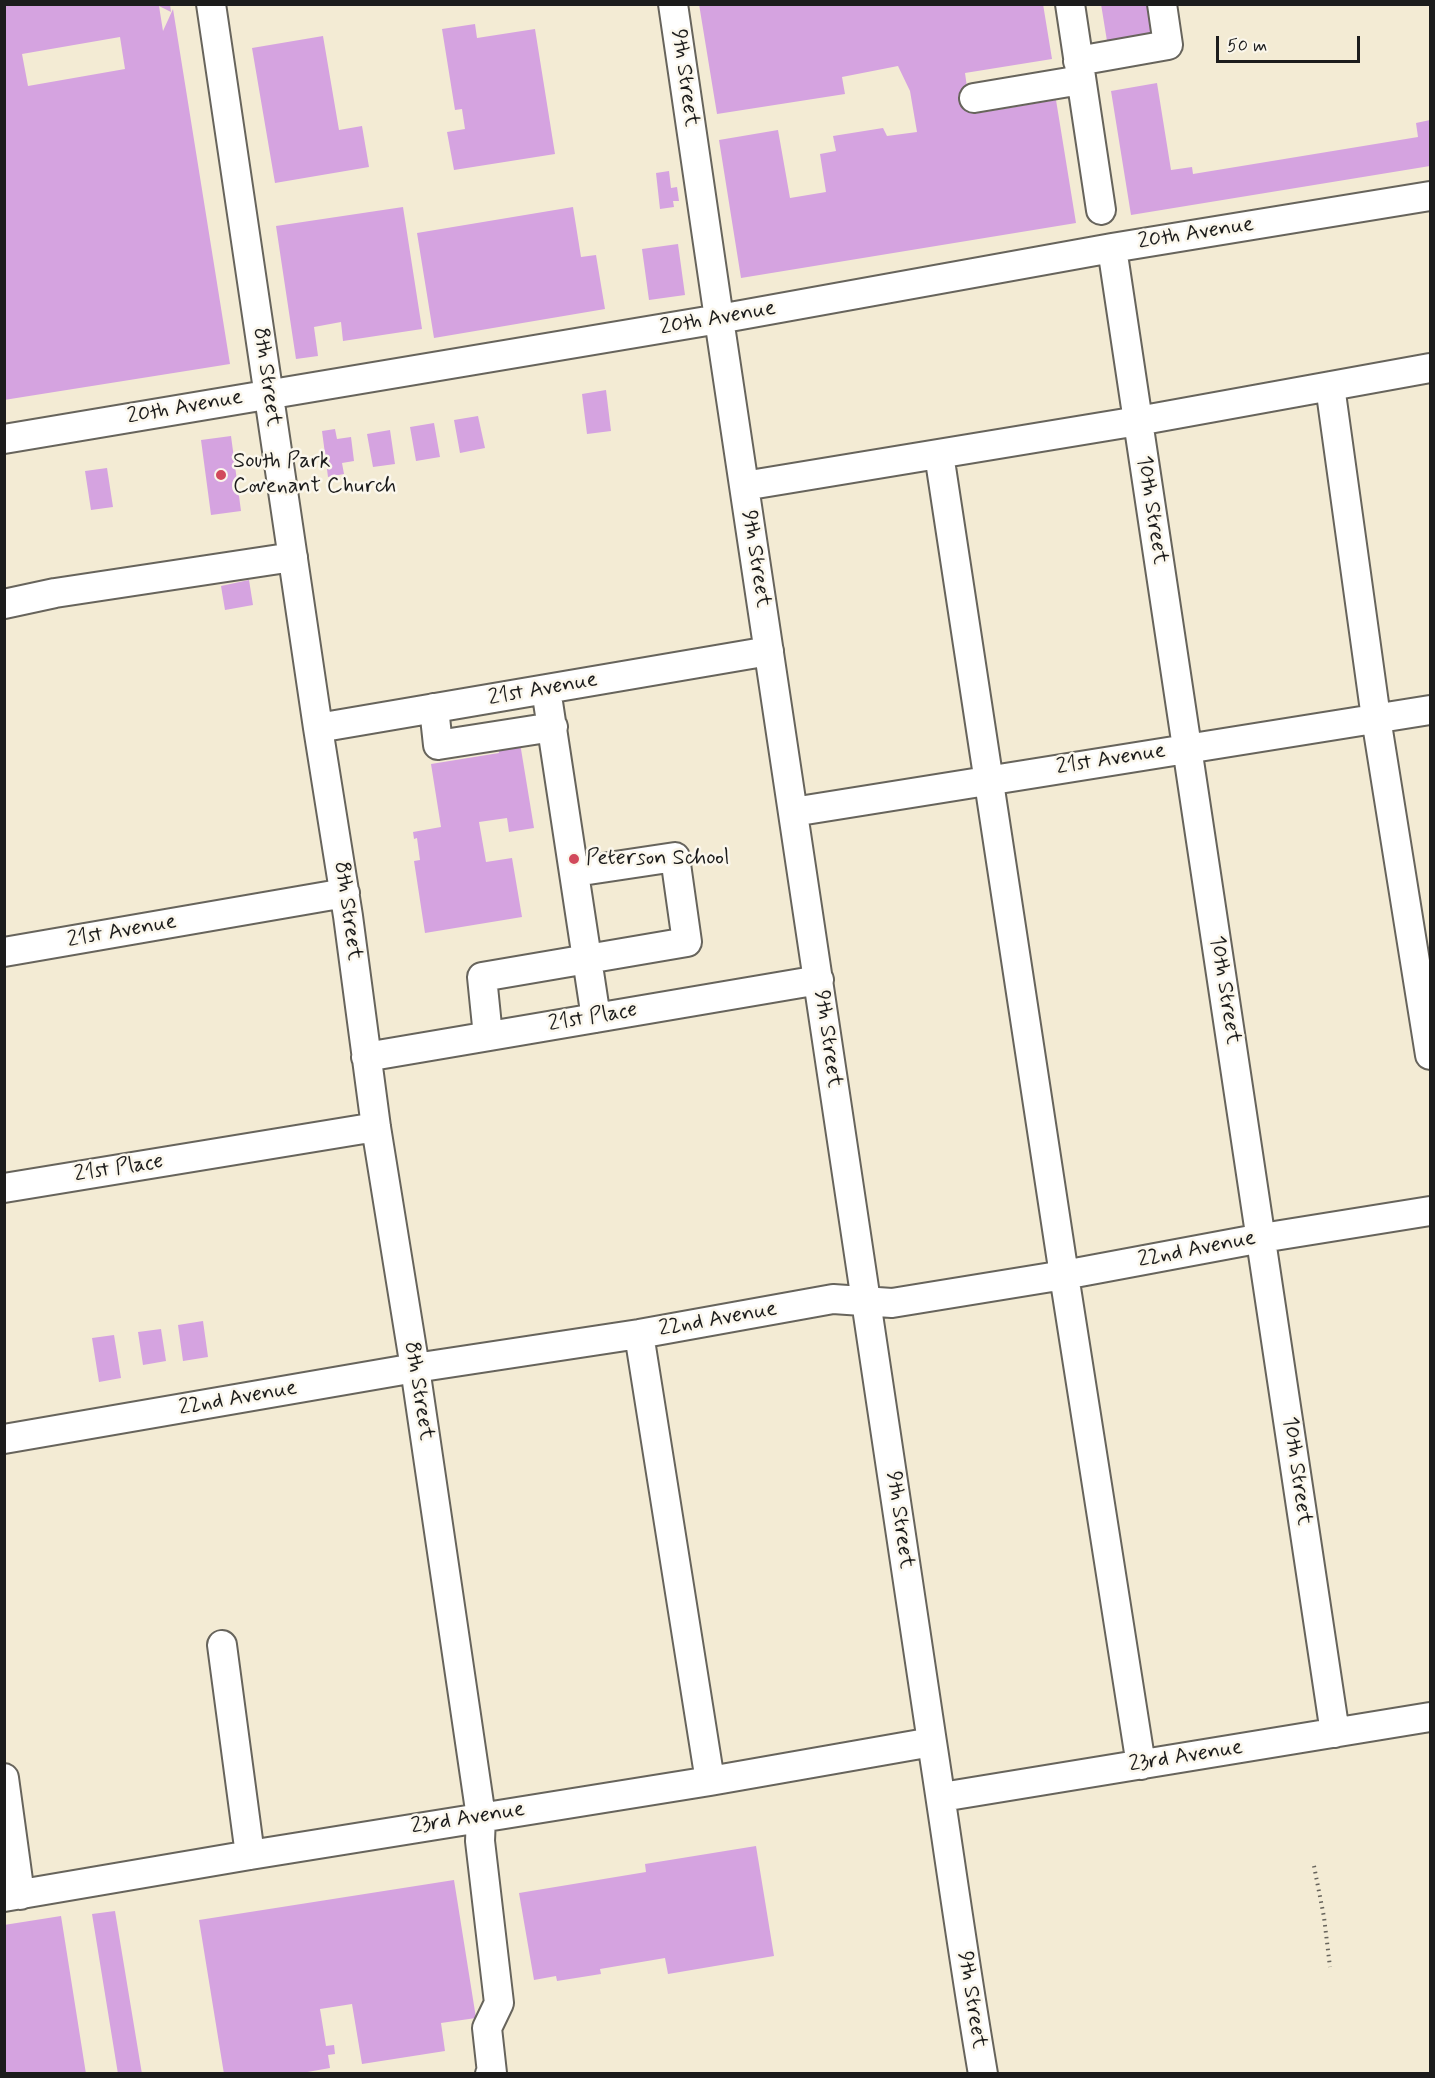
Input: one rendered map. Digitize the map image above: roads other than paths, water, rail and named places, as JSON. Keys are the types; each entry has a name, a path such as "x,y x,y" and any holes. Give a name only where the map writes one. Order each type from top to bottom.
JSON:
{"street":[{"name":"8th Street","path":"211,4 318,728 345,894 376,1127 415,1368 481,1817 480,1842 499,2002 487,2028 492,2073 490,2073"},
{"name":"9th Street","path":"674,4 719,319 983,2073"},
{"path":"1070,4 1101,210"},
{"path":"974,98 1080,71 1168,45 1162,4"},
{"name":"20th Avenue","path":"4,439 719,319 1112,248 1431,196"},
{"name":"10th Street","path":"1112,248 1335,1733"},
{"path":"744,486 1138,421 1431,368"},
{"path":"1330,386 1376,718 1431,1055"},
{"path":"939,454 1141,1764"},
{"path":"4,603 67,591 293,557"},
{"name":"21st Avenue","path":"318,728 769,651"},
{"path":"546,689 596,1017"},
{"path":"434,708 438,745 553,727"},
{"name":"21st Avenue","path":"793,812 1431,710"},
{"path":"488,1036 482,977 687,942 675,857 575,872"},
{"name":"21st Avenue","path":"4,952 345,894"},
{"name":"21st Place","path":"366,1057 819,980"},
{"name":"21st Place","path":"4,1188 376,1127"},
{"name":"22nd Avenue","path":"4,1439 415,1368 639,1334 839,1298 892,1303 1064,1275 1262,1238 1431,1211"},
{"path":"639,1334 710,1781"},
{"path":"222,1645 250,1855"},
{"name":"23rd Avenue","path":"942,1797 1431,1717"},
{"name":"23rd Avenue","path":"12,1896 710,1781 932,1742"},
{"path":"4,1778 12,1896"}],"place":[{"name":"South Park Covenant Church","path":"221,475"},
{"name":"Peterson School","path":"574,859"}]}
